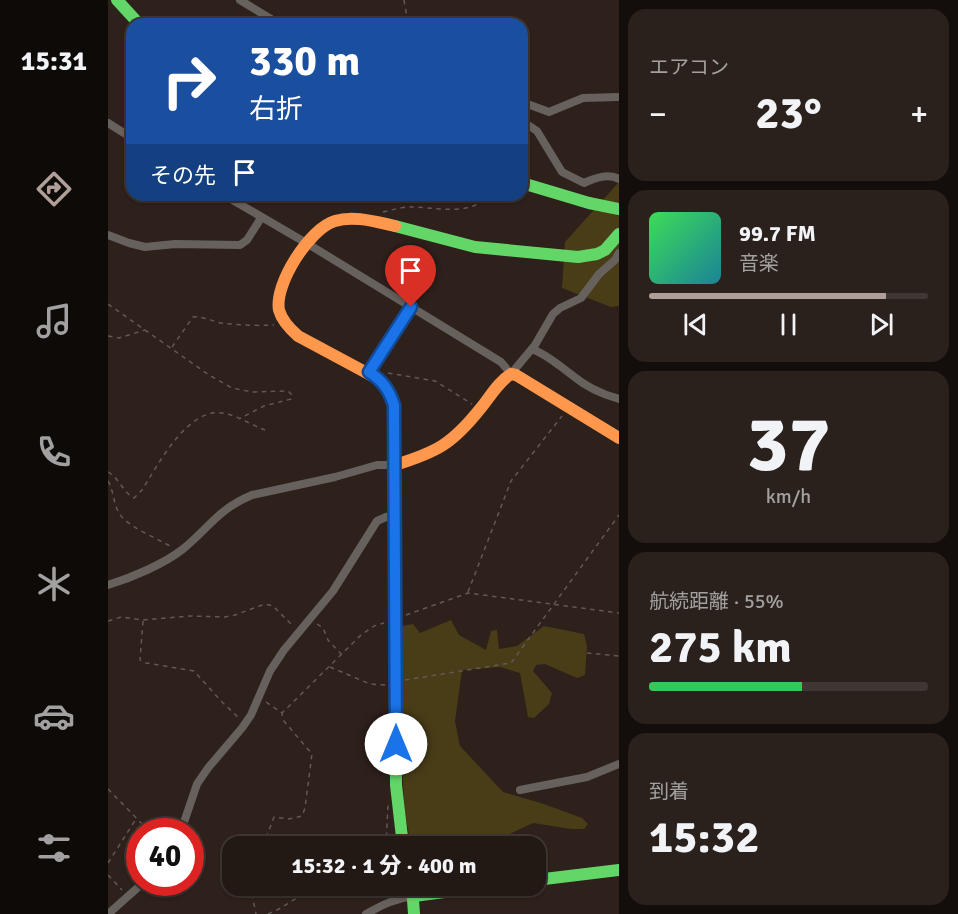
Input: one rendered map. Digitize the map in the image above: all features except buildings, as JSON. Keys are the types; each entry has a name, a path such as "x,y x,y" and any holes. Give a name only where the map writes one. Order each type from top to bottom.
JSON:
{"main road":[{"path":"117,0 134,18"},
{"path":"528,185 590,203 619,208"},
{"path":"402,836 397,796 394,405 389,391 373,375 298,336 284,322 278,309 283,282 308,244 328,223 337,220 370,221 476,247 555,256 599,255 610,248 619,234"},
{"path":"395,465 430,454 442,447 461,431 503,379 511,374 619,438"},
{"path":"546,879 619,870"},
{"path":"413,896 414,914"}],"street":[{"path":"240,0 269,18"},
{"path":"528,104 549,112 583,98 619,97"},
{"path":"108,123 126,134"},
{"path":"528,125 537,131 562,172 584,183 608,176 619,179"},
{"path":"234,201 501,362 511,374 532,349 553,314 581,298 619,253"},
{"path":"108,235 145,247 175,244 240,245 247,240 261,218"},
{"path":"532,349 547,355 573,377 599,393 619,399"},
{"path":"108,585 178,553 228,506 246,498 377,465 395,465"},
{"path":"185,818 197,784 246,723 279,657 333,591 377,521 396,515"},
{"path":"520,790 587,777 619,765"},
{"path":"108,914 127,896"},
{"path":"366,914 404,896"}],"lane":[{"path":"373,375 411,307"}],"path":[{"path":"404,0 407,18"},
{"path":"370,221 373,216 394,209 460,208 483,201"},
{"path":"108,304 232,388 252,392 288,391 292,395 289,400 264,406 239,419"},
{"path":"171,348 193,317 226,323 272,326 284,322"},
{"path":"108,336 124,337 145,330"},
{"path":"373,375 389,373 435,381 479,409"},
{"path":"468,593 511,481 568,408"},
{"path":"108,472 116,477 128,495 136,496 185,429 206,415 220,413 265,430"},
{"path":"108,481 114,503 126,522 178,553"},
{"path":"330,667 374,685 511,663 619,515"},
{"path":"404,616 468,593 619,613"},
{"path":"108,621 121,616 143,621 189,616 225,617 265,604 273,606 299,631"},
{"path":"310,618 323,628 328,640 342,655"},
{"path":"143,621 140,660 194,671 222,702 246,723"},
{"path":"282,713 361,635 374,626 386,622"},
{"path":"587,653 619,656"},
{"path":"258,697 282,713 283,720 312,754 302,816 297,818 274,817 267,836"},
{"path":"108,789 137,818"},
{"path":"386,836 388,805 397,796"},
{"path":"108,862 126,835"},
{"path":"108,875 126,895"},
{"path":"252,896 256,914"},
{"path":"268,914 300,896"}],"shaded area":[{"path":"619,182 619,306 611,307 562,288 565,242"},
{"path":"451,620 459,635 486,650 491,631 497,630 499,649 517,646 544,626 584,634 587,646 585,675 577,678 545,664 536,665 533,671 552,693 549,704 534,718 528,717 520,673 500,667 462,670 455,721 460,746 503,792 582,818 588,824 584,829 533,823 505,836 410,836 403,786 401,626 413,624 420,633"}],"traffic: fast":[{"path":"117,0 134,18"},
{"path":"528,185 589,203 619,209"},
{"path":"395,226 475,247 578,257 597,254 605,250 619,234"},
{"path":"394,405 396,785 402,836"},
{"path":"546,879 619,870"},
{"path":"413,896 414,914"}],"traffic: slow":[{"path":"394,405 389,391 380,380 298,336 280,314 279,299 282,286 296,258 305,245 325,226 342,219 365,220 395,226"},
{"path":"395,465 433,451 452,439 470,421 498,385 511,374 619,438"}],"route":[{"path":"396,744 394,405 389,391 369,372 411,307"}]}
